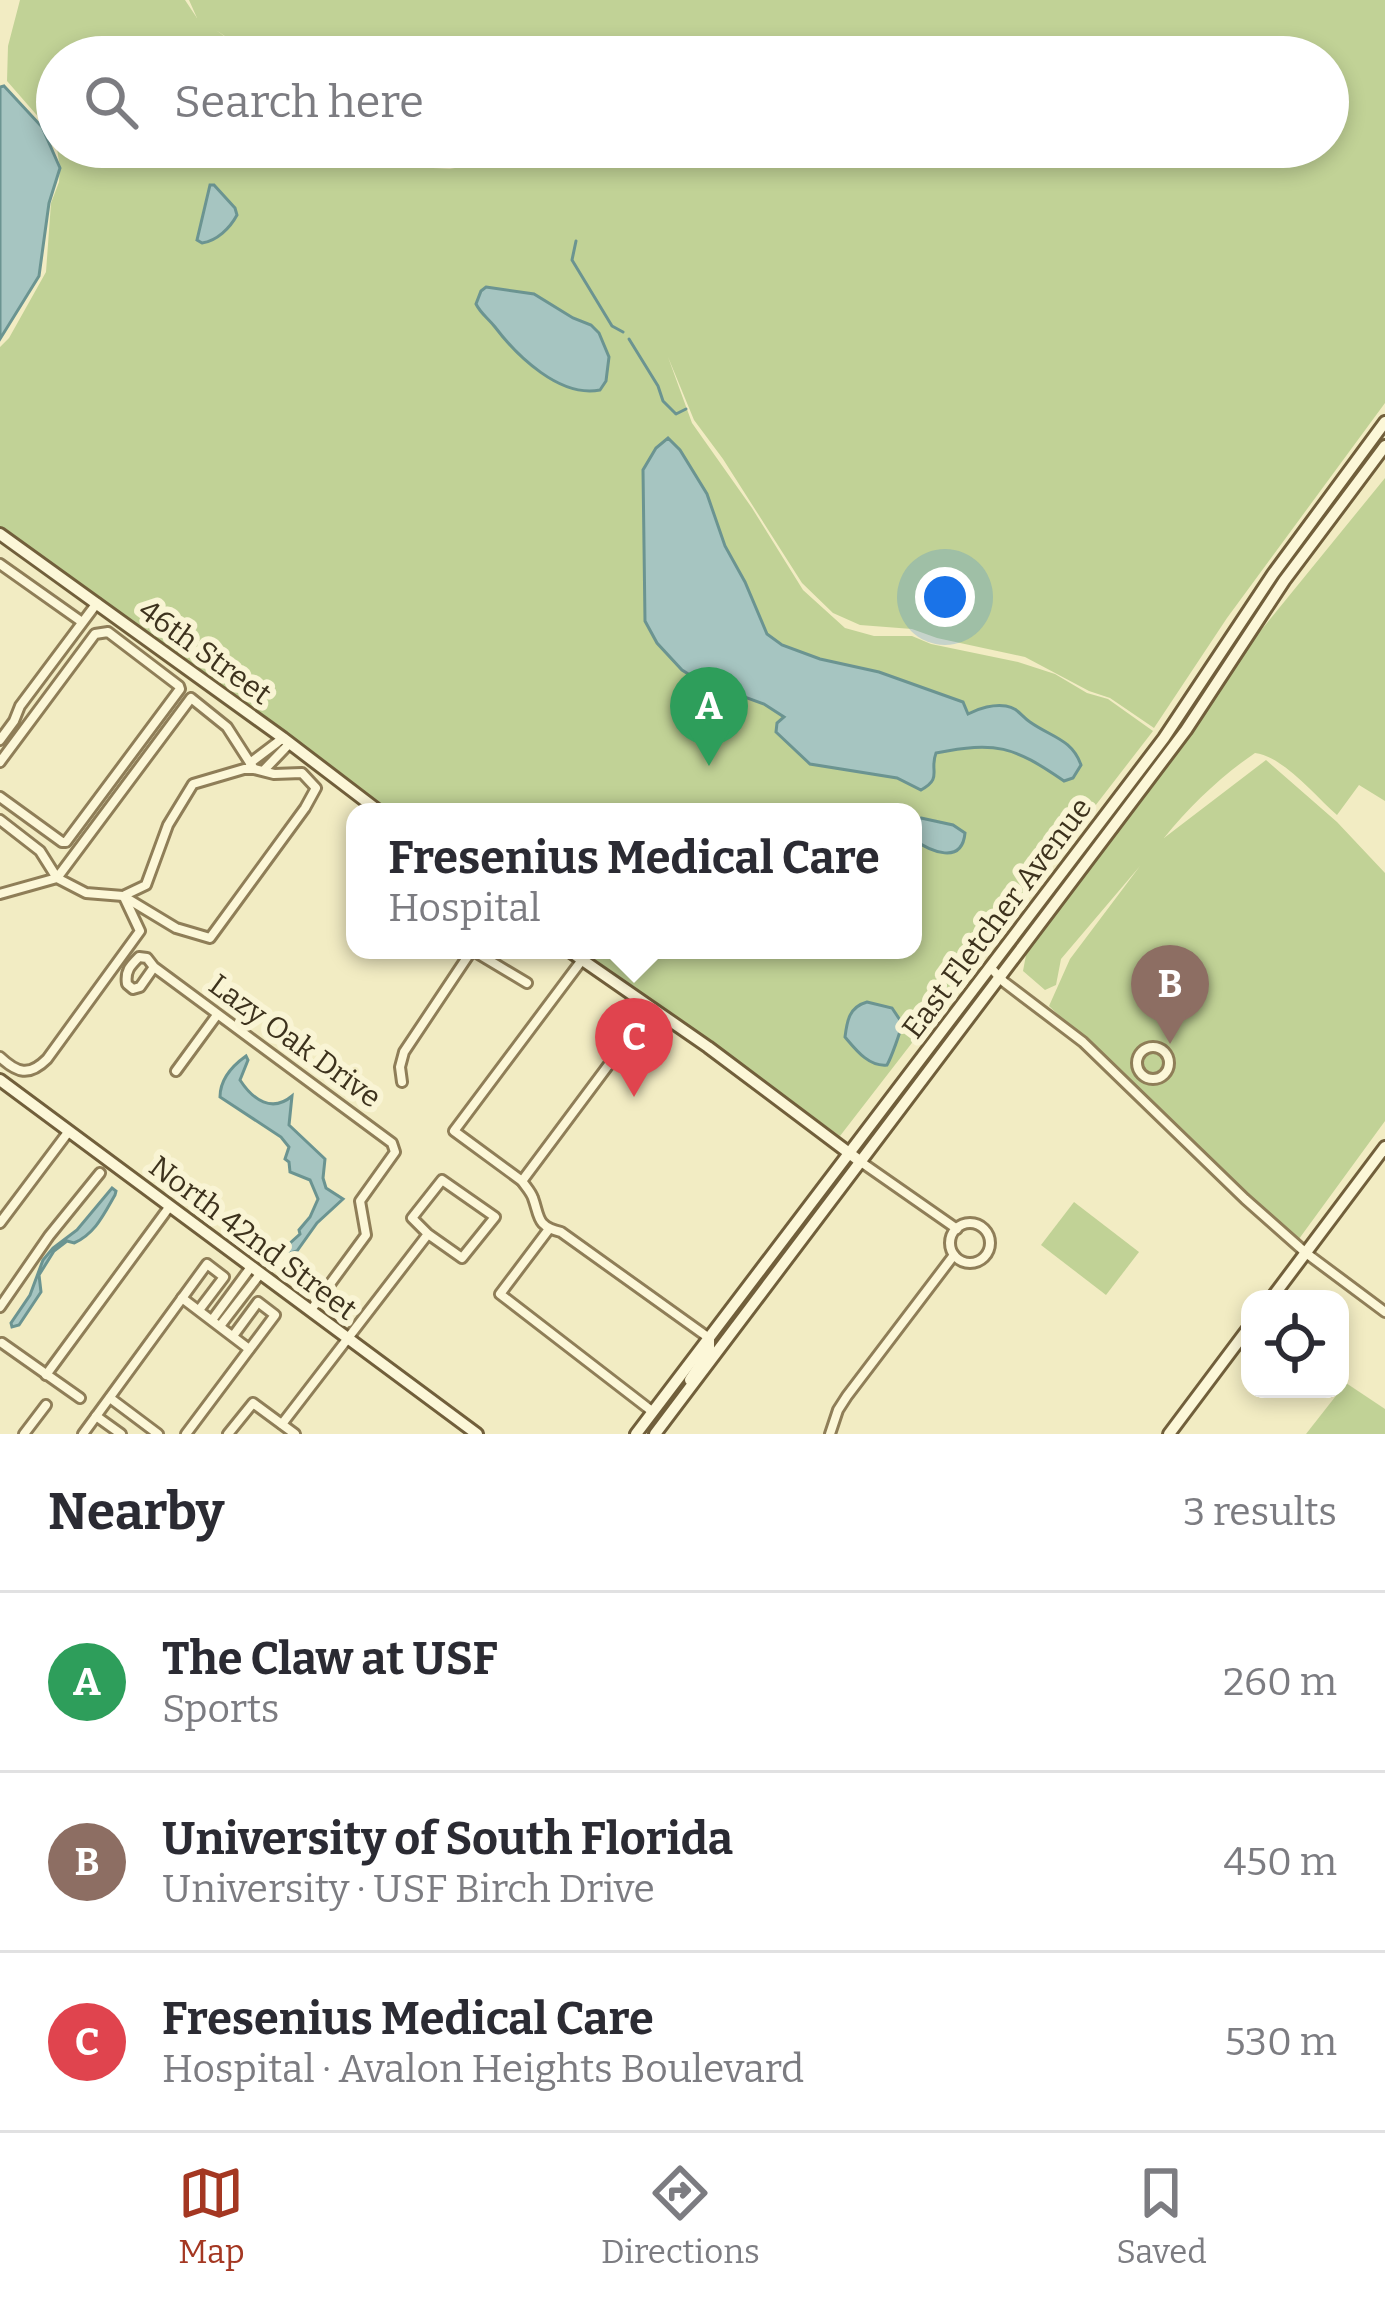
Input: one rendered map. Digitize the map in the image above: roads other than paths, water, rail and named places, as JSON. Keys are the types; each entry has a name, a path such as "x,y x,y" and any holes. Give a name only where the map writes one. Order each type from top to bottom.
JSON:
{"main road":[{"name":"East Fletcher Avenue","path":"655,1434 997,976 1273,574 1385,422"},
{"path":"1365,448 1382,455"},
{"name":"East Fletcher Avenue","path":"636,1434 849,1152 1008,965 1186,730 1284,580 1382,455"},
{"name":"46th Street","path":"0,534 368,803"},
{"path":"582,959 861,1162"},
{"name":"North 42nd Street","path":"0,1081 477,1434"},
{"path":"1278,1290 1385,1147"},
{"path":"681,1400 709,1351 709,1338"},
{"path":"1169,1434 1241,1339"}],"street":[{"path":"0,563 82,622"},
{"path":"0,740 97,603"},
{"path":"0,762 95,634 108,632 180,689"},
{"path":"129,649 140,634"},
{"path":"0,797 66,842 193,672"},
{"path":"0,820 40,851 57,878 86,893 123,896 176,928 210,938 316,788 302,773 274,775 254,766 227,727 191,698 57,878 0,894"},
{"path":"254,766 287,740"},
{"path":"123,896 146,886 168,825 193,784 254,766 287,740"},
{"path":"0,1057 24,1073 47,1059 140,932 123,896"},
{"path":"402,1082 404,1052 466,959"},
{"path":"487,959 526,983"},
{"path":"582,959 454,1131 522,1181 533,1198 535,1214 549,1229 561,1232 709,1338"},
{"path":"1008,965 1014,990"},
{"name":"Lazy Oak Drive","path":"154,967 392,1143 395,1152 360,1201 366,1235 310,1310"},
{"path":"997,976 1083,1042 1306,1253 1385,1312"},
{"path":"522,1181 651,1008"},
{"path":"176,1071 218,1015"},
{"path":"1150,1047 1163,1050 1168,1057 1167,1072 1155,1079 1142,1076 1137,1063 1141,1053 1150,1047"},
{"path":"1132,1088 1142,1076"},
{"path":"0,1223 69,1131"},
{"path":"861,1162 957,1229"},
{"path":"0,1307 98,1176"},
{"path":"442,1180 495,1217 462,1258 428,1234 412,1218 442,1180"},
{"path":"49,1370 170,1206"},
{"path":"968,1224 986,1230 987,1254 977,1262 964,1262 954,1255 950,1241 957,1229 968,1224"},
{"path":"549,1229 500,1294 653,1412"},
{"path":"282,1424 428,1234"},
{"path":"830,1434 847,1396 954,1255"},
{"path":"82,1434 207,1264 224,1277 199,1310"},
{"path":"216,1323 256,1271"},
{"path":"182,1298 249,1348"},
{"path":"187,1434 275,1315 258,1302 233,1336"},
{"path":"2,1343 49,1370 80,1398"},
{"path":"110,1398 158,1434"},
{"path":"228,1434 253,1403 296,1434"},
{"path":"24,1434 46,1405"},
{"path":"96,1416 121,1434"}],"water":[{"path":"0,87 36,121 36,168 60,168 49,203 39,276 0,339"},
{"path":"210,185 237,215 222,233 202,243 197,240"},
{"path":"486,287 534,294 591,325 609,357 600,390 570,388 527,362 476,304"},
{"path":"668,438 707,494 725,546 767,634 820,659 879,672 963,702 968,714 992,706 1014,708 1072,749 1081,765 1073,778 1064,781 1031,760 989,747 936,753 934,778 921,790 897,778 810,764 776,732 784,717 682,670 657,643 645,621 643,470"},
{"path":"922,818 953,825 965,833 958,849 937,851 922,845"},
{"path":"867,1002 892,1008 902,1023 887,1065 869,1060 845,1037 853,1011"},
{"path":"246,1056 240,1080 263,1102 277,1103 292,1096 289,1125 325,1159 326,1188 343,1199 297,1251 280,1256 300,1234 318,1199 310,1180 290,1172 285,1159 289,1147 281,1137 220,1097 228,1074"},
{"path":"112,1188 115,1195 93,1229 54,1251 39,1275 41,1292 19,1325 12,1327 43,1260 77,1230"}],"waterway":[{"path":"576,241 572,260 612,326 623,332"},
{"path":"629,339 663,401 676,414 686,409"}],"place":[{"name":"The Claw at USF","path":"709,766"},
{"name":"University of South Florida","path":"1170,1044"},
{"name":"Fresenius Medical Care","path":"634,1097"}]}
